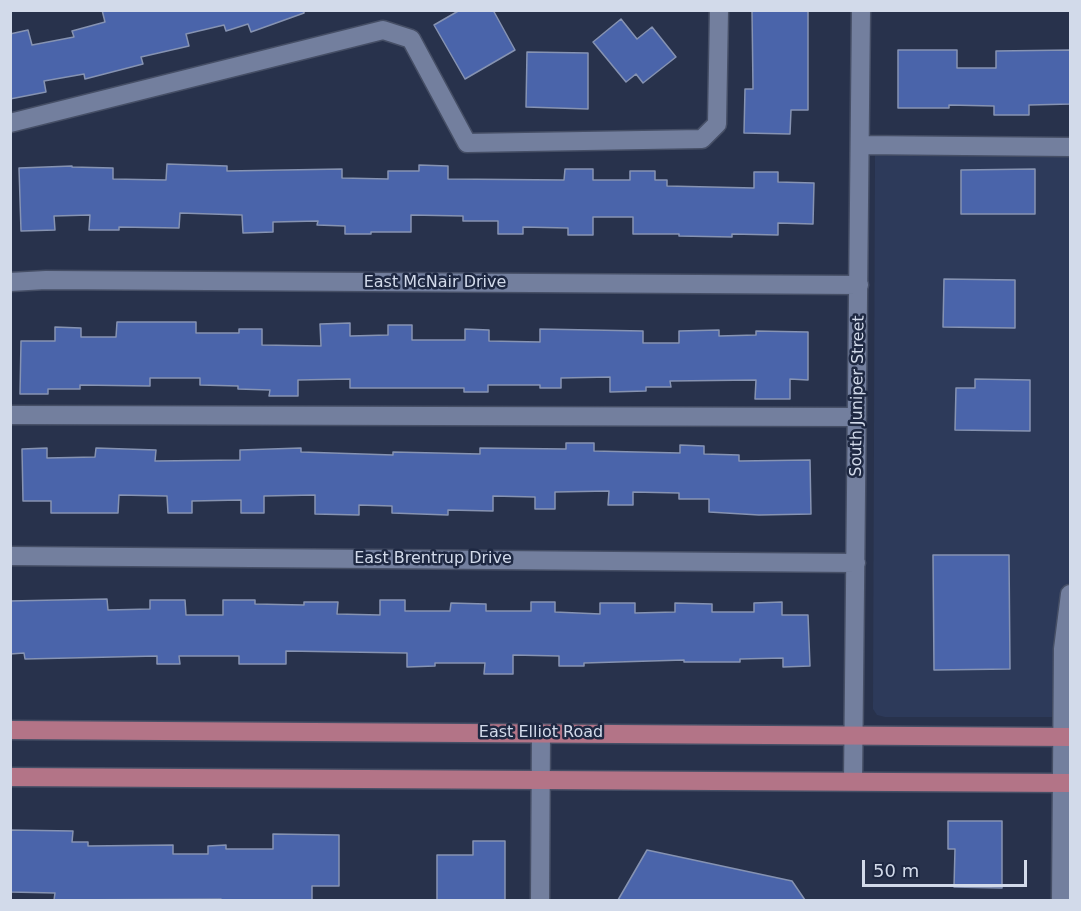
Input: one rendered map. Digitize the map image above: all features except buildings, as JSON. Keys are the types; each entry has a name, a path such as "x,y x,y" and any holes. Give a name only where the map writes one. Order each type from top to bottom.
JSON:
{"main road":[{"name":"East Elliot Road","path":"10,730 1066,737"},
{"path":"10,777 1067,783"}],"street":[{"path":"10,123 383,30 411,39 467,143 702,139 717,124 718,10"},
{"name":"South Juniper Street","path":"853,781 861,10"},
{"path":"860,145 1071,147"},
{"name":"East McNair Drive","path":"10,282 58,280 859,285"},
{"path":"10,415 857,417"},
{"name":"East Brentrup Drive","path":"10,556 856,563"},
{"path":"1061,900 1067,783 1063,649 1071,594"},
{"path":"540,900 541,733"}],"shaded area":[{"path":"875,152 1070,155 1070,717 885,717 877,715 873,709"}]}
